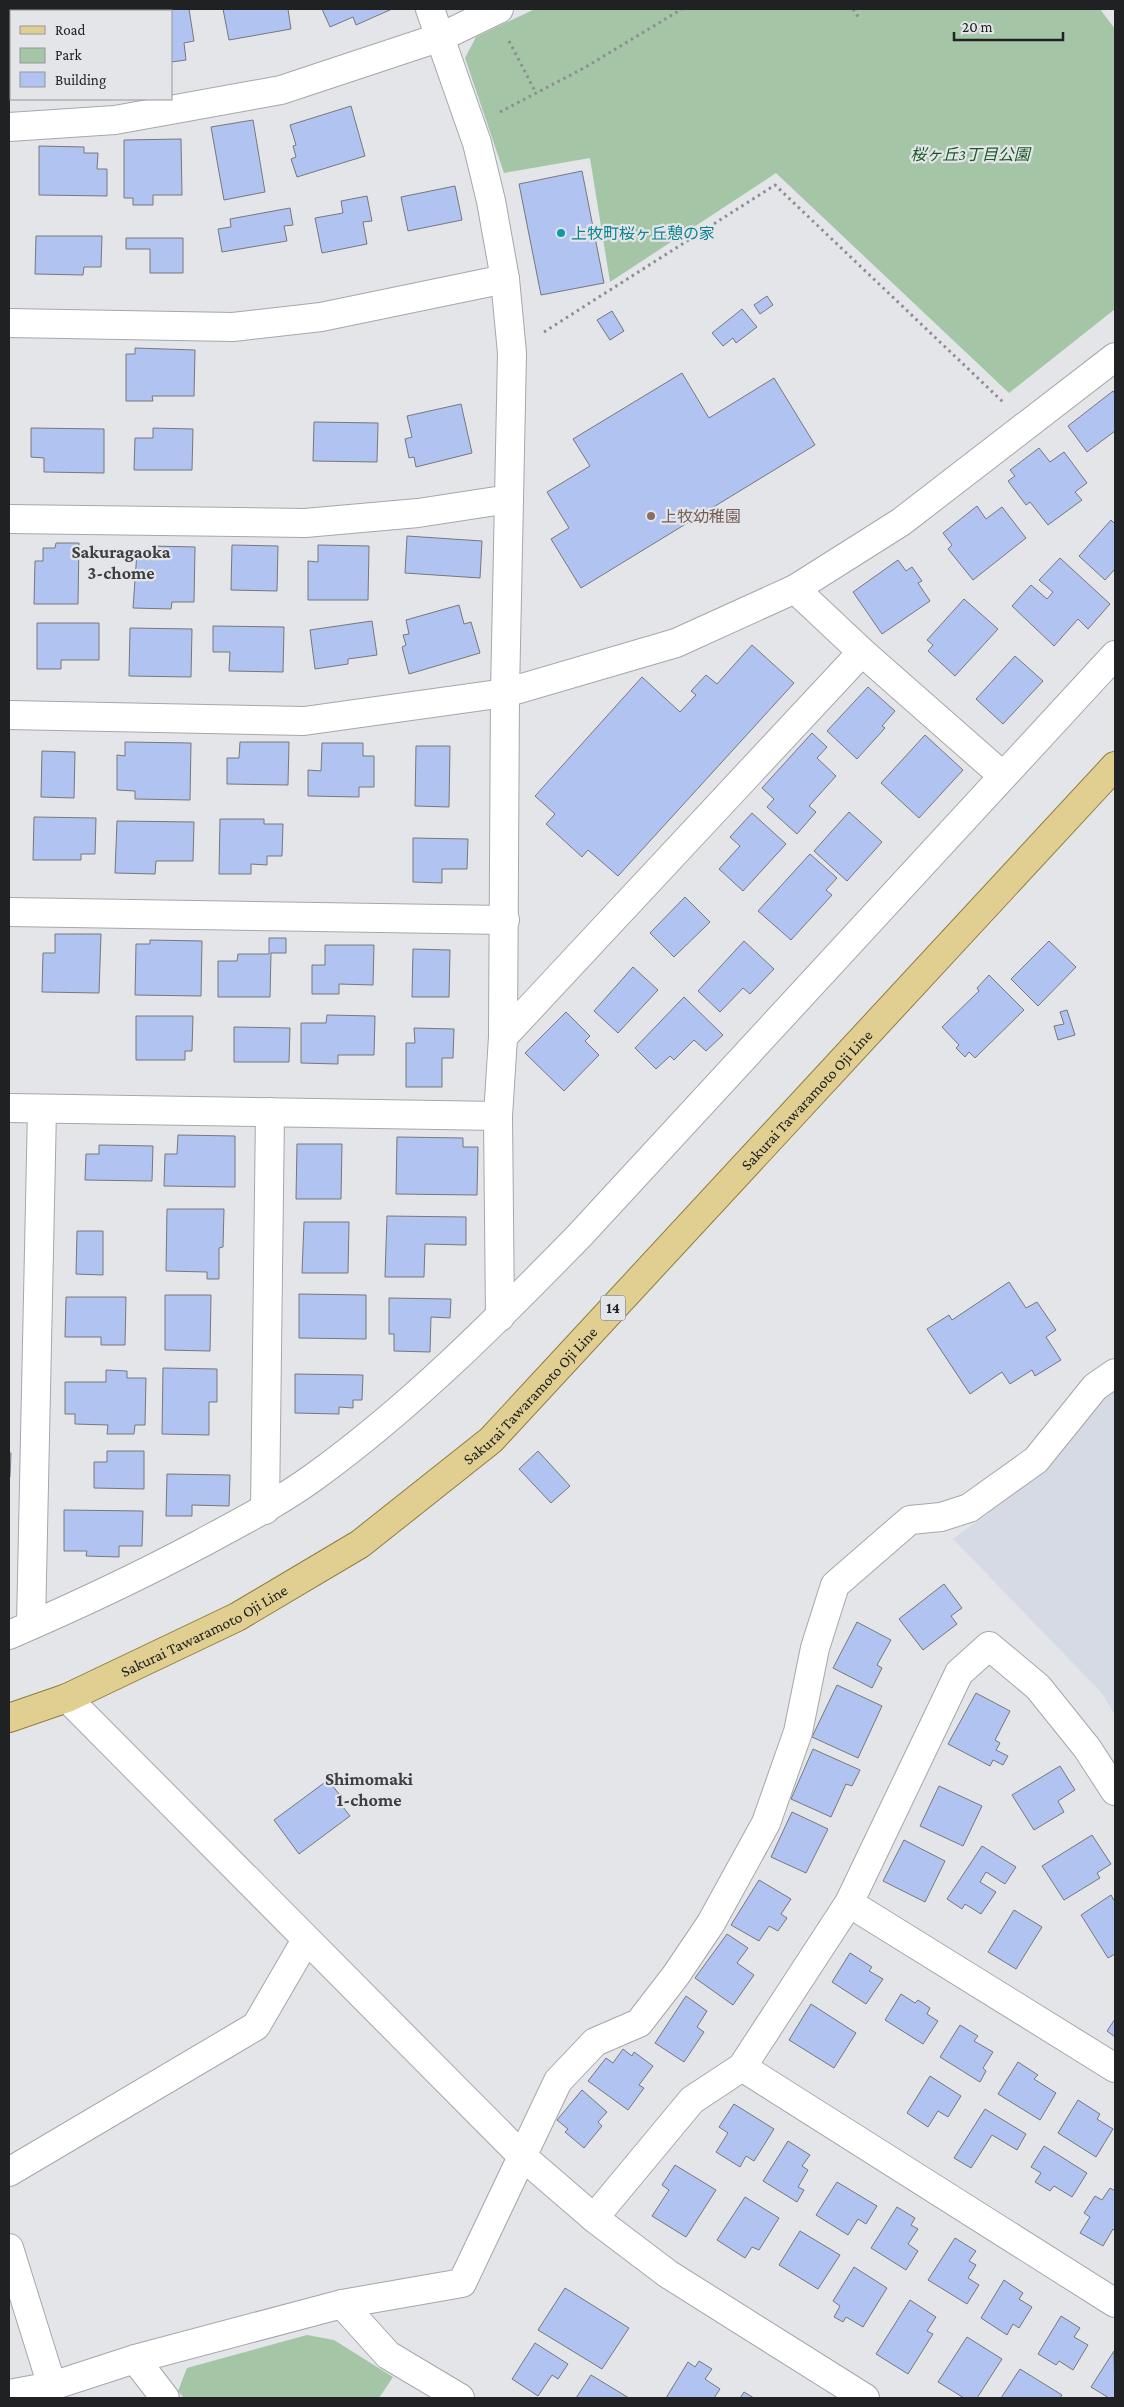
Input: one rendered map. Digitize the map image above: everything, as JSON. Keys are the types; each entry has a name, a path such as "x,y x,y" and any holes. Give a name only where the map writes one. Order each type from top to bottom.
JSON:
{"main road":[{"name":"Sakurai Tawaramoto Oji Line","path":"9,1718 67,1698 237,1617 360,1544 491,1440 1115,766"}],"street":[{"path":"430,9 471,125 490,201 505,279 512,353 505,693 503,1037 498,1116 500,1317"},
{"path":"9,127 115,120 281,90 440,37 496,10"},
{"path":"9,323 233,327 321,317 505,279"},
{"path":"9,715 304,720 505,693 676,643 795,589 901,522 1115,357"},
{"path":"9,519 305,523 418,513 509,499"},
{"path":"795,589 862,652 1004,776"},
{"path":"503,1037 862,652"},
{"path":"42,1109 20,1630 144,1573 265,1510 314,1477 378,1428 500,1317 580,1234 1115,655"},
{"path":"9,912 505,920"},
{"path":"9,1108 498,1116"},
{"path":"265,1510 270,1112"},
{"path":"9,2394 52,2386 135,2359 342,2304 462,2283 558,2081 595,2042 639,2023 676,1975 710,1923 761,1831 798,1732 815,1648 835,1585 910,1520 941,1517 969,1508 1036,1460 1094,1387 1115,1374"},
{"path":"594,2218 692,2100 742,2067 849,1903 959,1673 989,1646 1038,1687 1088,1748 1115,1791"},
{"path":"67,1698 522,2156 594,2218 668,2274 865,2398"},
{"path":"849,1903 1115,2068"},
{"path":"9,2172 256,2026 306,1940"},
{"path":"742,2067 1115,2303"},
{"path":"9,2248 52,2386"},
{"path":"342,2304 388,2355 460,2398"},
{"path":"135,2359 165,2398"}],"path":[{"path":"471,125 584,68 682,9"},
{"path":"853,9 859,18"},
{"path":"496,10 536,93"},
{"path":"512,353 775,185 1007,406"}],"shaded area":[{"path":"1115,1388 1115,1715 1101,1692 953,1539 1048,1469 1102,1395"}],"green space":[{"name":"桜ヶ丘3丁目公園","path":"535,9 1100,9 1115,29 1115,309 1009,393 776,173 610,282 590,158 504,173 465,58 476,37"},
{"path":"307,2335 334,2340 393,2377 379,2398 184,2398 178,2391 187,2368"}],"building":[{"path":"189,9 194,41 184,43 186,60 172,62 172,10 128,10"},
{"path":"223,9 288,9 291,29 229,40"},
{"path":"322,9 392,9 356,25 353,17 330,27"},
{"path":"9,25 10,25 10,45"},
{"path":"351,106 365,156 297,177 291,159 296,157 293,146 296,145 290,125"},
{"path":"253,120 265,192 224,200 211,127"},
{"path":"181,139 182,195 153,195 153,205 133,205 133,198 124,198 124,140"},
{"path":"39,146 84,147 84,153 98,153 97,169 107,169 107,196 39,195"},
{"name":"上牧町桜ヶ丘憩の家","path":"582,171 604,283 541,295 519,184"},
{"path":"455,186 462,220 408,231 401,197"},
{"path":"367,196 372,221 363,222 367,244 322,253 315,218 343,213 341,201"},
{"path":"290,208 293,225 284,226 287,241 222,252 218,229 231,227 230,219"},
{"path":"36,236 102,236 101,267 84,267 83,275 35,274"},
{"path":"126,238 183,238 183,273 150,273 150,249 126,249"},
{"path":"767,296 773,305 760,314 754,305"},
{"path":"742,309 757,327 736,343 733,338 723,346 712,333"},
{"path":"612,311 624,331 610,340 597,320"},
{"path":"135,348 195,350 194,396 152,396 153,401 126,401 126,354 135,354"},
{"path":"682,373 709,418 774,378 815,445 581,588 551,539 569,528 547,492 590,466 573,439"},
{"path":"1113,391 1115,394 1115,431 1087,452 1068,426"},
{"path":"461,404 472,453 416,467 414,457 409,458 405,439 412,437 407,416"},
{"path":"314,422 378,423 377,462 313,461"},
{"path":"31,428 104,429 104,473 44,472 44,458 31,457"},
{"path":"153,428 193,429 192,470 134,470 135,438 153,438"},
{"path":"1039,448 1050,462 1064,452 1087,483 1075,492 1082,500 1048,525 1030,502 1026,505 1008,481 1015,476 1010,470"},
{"path":"977,506 986,519 1002,507 1026,538 973,580 948,549 952,545 943,533"},
{"path":"1111,520 1115,524 1115,569 1105,580 1079,556"},
{"path":"407,536 482,541 480,578 405,573"},
{"path":"56,543 79,543 78,604 34,604 35,561 43,561 43,548 55,548"},
{"path":"232,545 278,546 277,591 231,590"},
{"path":"318,545 369,546 368,600 308,600 308,561 318,562"},
{"path":"153,546 195,547 194,602 172,602 171,609 133,608 137,552 153,552"},
{"path":"1060,558 1110,604 1088,629 1078,619 1054,646 1012,606 1031,585 1047,599 1053,592 1039,580"},
{"path":"898,560 906,571 912,567 922,581 918,583 930,601 882,634 853,592"},
{"path":"964,599 998,629 955,676 928,651 933,645 927,640"},
{"path":"459,605 464,624 471,622 480,653 409,674 402,647 406,645 403,635 409,634 406,620"},
{"path":"372,621 377,655 348,659 348,664 315,669 310,630"},
{"path":"37,623 99,623 99,660 61,660 61,669 37,669"},
{"path":"213,626 284,627 283,672 229,671 230,652 213,652"},
{"path":"130,628 192,629 191,677 129,676"},
{"path":"752,645 794,683 618,876 588,850 582,857 546,824 555,814 535,796 642,677 680,712 696,695 691,691 706,675 717,684"},
{"path":"1015,656 1043,681 1003,724 976,699"},
{"path":"868,687 895,711 882,726 885,728 857,759 827,731"},
{"path":"812,733 827,747 817,758 836,776 809,806 816,812 797,834 767,807 774,799 762,788"},
{"path":"925,735 963,770 919,818 881,783"},
{"path":"125,742 191,743 190,800 135,799 135,791 117,790 117,755 125,756"},
{"path":"240,742 289,742 288,785 227,784 227,758 239,758"},
{"path":"322,743 363,743 363,756 374,756 374,787 359,787 359,797 308,796 308,770 321,771"},
{"path":"416,746 450,746 449,807 415,806"},
{"path":"42,751 75,752 74,798 41,797"},
{"path":"849,812 882,842 847,881 814,851"},
{"path":"752,813 786,844 743,891 719,869 740,846 730,837"},
{"path":"34,817 96,818 95,854 81,854 81,860 33,860"},
{"path":"220,819 264,819 264,824 283,824 282,856 267,856 267,865 251,864 251,874 219,874"},
{"path":"117,821 194,822 193,861 156,861 155,874 115,873"},
{"path":"413,838 468,839 467,869 442,869 442,883 413,882"},
{"path":"810,854 837,878 826,890 832,895 791,940 758,911"},
{"path":"685,897 710,922 674,957 650,933"},
{"path":"55,934 101,934 99,993 42,992 43,953 55,953"},
{"path":"269,938 286,938 286,953 271,953 270,997 218,997 218,961 237,961 238,954 269,954"},
{"path":"150,940 202,941 201,996 135,995 136,944 150,944"},
{"path":"744,941 774,969 750,994 743,988 720,1012 698,991"},
{"path":"1049,941 1076,967 1038,1006 1011,979"},
{"path":"325,945 374,945 373,985 339,984 339,994 312,994 312,965 325,965"},
{"path":"413,949 450,950 449,997 412,997"},
{"path":"633,967 658,990 618,1033 594,1011"},
{"path":"989,975 1024,1010 975,1058 969,1052 965,1057 956,1048 959,1045 942,1027 979,991 977,988"},
{"path":"684,997 723,1035 706,1051 694,1040 674,1060 670,1056 656,1069 635,1048"},
{"path":"1067,1010 1075,1035 1058,1040 1054,1026 1064,1024 1060,1012"},
{"path":"566,1012 590,1036 585,1041 599,1055 564,1091 525,1053"},
{"path":"327,1015 375,1016 374,1055 338,1055 338,1064 301,1063 301,1023 326,1023"},
{"path":"136,1016 193,1016 192,1051 185,1051 185,1060 136,1060"},
{"path":"234,1027 290,1028 289,1062 234,1062"},
{"path":"414,1028 454,1029 453,1058 442,1058 442,1087 406,1087 406,1043 415,1043"},
{"path":"178,1135 235,1136 235,1187 164,1186 165,1154 177,1154"},
{"path":"397,1137 463,1138 463,1147 478,1147 477,1195 396,1194"},
{"path":"297,1144 342,1144 341,1199 296,1199"},
{"path":"99,1145 153,1146 152,1181 85,1180 86,1154 99,1154"},
{"path":"167,1209 224,1209 223,1247 219,1248 219,1279 207,1279 207,1272 166,1271"},
{"path":"387,1216 466,1217 466,1245 425,1244 424,1277 385,1277"},
{"path":"304,1222 349,1222 348,1273 302,1273"},
{"path":"77,1231 103,1231 103,1275 76,1274"},
{"path":"1009,1282 1026,1308 1037,1302 1056,1330 1046,1337 1061,1360 1035,1376 1032,1370 1010,1384 1002,1372 970,1394 927,1329 949,1315 952,1320"},
{"path":"299,1294 366,1295 366,1339 299,1338"},
{"path":"165,1295 211,1295 210,1351 165,1350"},
{"path":"66,1297 126,1297 125,1345 101,1345 101,1337 65,1337"},
{"path":"389,1298 451,1299 450,1318 431,1317 430,1352 394,1351 394,1334 389,1334"},
{"path":"163,1368 217,1369 217,1402 209,1402 209,1435 162,1434"},
{"path":"106,1370 127,1371 127,1378 146,1378 145,1425 135,1425 134,1434 107,1434 108,1425 75,1424 75,1414 65,1414 65,1382 106,1382"},
{"path":"295,1374 363,1375 362,1400 353,1400 353,1408 339,1407 339,1414 295,1413"},
{"path":"107,1451 144,1451 144,1489 94,1488 94,1462 107,1462"},
{"path":"538,1451 570,1486 551,1503 519,1469"},
{"path":"9,1453 11,1453 10,1477 9,1477"},
{"path":"167,1474 230,1475 229,1506 192,1505 192,1516 166,1516"},
{"path":"64,1510 143,1511 142,1546 119,1546 119,1557 86,1556 87,1551 64,1551"},
{"path":"944,1584 962,1608 951,1616 957,1624 923,1650 899,1619"},
{"path":"857,1622 891,1640 877,1665 882,1668 872,1688 833,1668"},
{"path":"837,1685 882,1706 858,1758 812,1737"},
{"path":"976,1693 1010,1711 995,1740 1000,1743 996,1750 1008,1756 1003,1765 993,1760 990,1766 948,1744"},
{"path":"813,1749 860,1770 852,1786 846,1784 831,1817 791,1799"},
{"path":"1060,1766 1075,1790 1058,1801 1064,1812 1034,1830 1012,1795"},
{"path":"328,1780 343,1799 339,1802 350,1816 299,1854 274,1820"},
{"path":"939,1786 982,1806 963,1846 920,1826"},
{"path":"792,1812 828,1829 806,1873 771,1857"},
{"path":"1092,1835 1111,1864 1097,1873 1100,1878 1064,1900 1042,1866"},
{"path":"904,1840 945,1861 925,1902 883,1881"},
{"path":"982,1846 1016,1867 1005,1884 986,1872 980,1882 996,1892 981,1914 965,1904 962,1909 947,1899"},
{"path":"759,1880 791,1899 781,1914 787,1918 778,1931 769,1926 759,1941 731,1925"},
{"path":"1111,1895 1115,1902 1115,1954 1108,1958 1081,1915"},
{"path":"1014,1910 1042,1927 1016,1969 988,1952"},
{"path":"727,1934 748,1948 737,1963 754,1975 733,2005 695,1978"},
{"path":"850,1953 872,1967 869,1971 883,1979 866,2004 832,1982"},
{"path":"901,1994 915,2003 918,2000 930,2008 927,2014 938,2021 923,2044 885,2020"},
{"path":"686,1996 707,2011 697,2027 704,2032 684,2062 655,2043"},
{"path":"811,2004 856,2033 834,2068 789,2040"},
{"path":"1115,2019 1115,2037 1107,2031"},
{"path":"960,2025 978,2036 974,2041 993,2052 983,2068 986,2071 980,2082 940,2057"},
{"path":"623,2049 632,2056 634,2052 653,2066 639,2085 644,2088 628,2110 588,2081 606,2058 613,2063"},
{"path":"1018,2062 1038,2075 1034,2079 1056,2093 1040,2120 998,2094"},
{"path":"930,2076 961,2096 948,2117 938,2111 928,2127 907,2113"},
{"path":"582,2090 607,2112 598,2122 602,2126 584,2148 565,2132 568,2129 557,2120"},
{"path":"1078,2100 1100,2114 1097,2119 1113,2129 1096,2157 1058,2133"},
{"path":"734,2104 774,2129 754,2161 746,2156 740,2167 716,2152 728,2133 719,2127"},
{"path":"985,2109 1026,2134 1017,2150 992,2135 971,2168 954,2158"},
{"path":"788,2141 810,2155 802,2166 808,2170 798,2187 804,2190 797,2202 763,2181"},
{"path":"1044,2146 1087,2173 1072,2197 1054,2186 1050,2191 1035,2182 1041,2173 1031,2167"},
{"path":"675,2165 716,2190 686,2237 652,2216 669,2190 662,2185"},
{"path":"837,2182 877,2206 866,2224 858,2219 848,2235 816,2215"},
{"path":"1110,2188 1115,2191 1115,2231 1113,2229 1103,2246 1080,2233 1090,2217 1084,2213 1095,2196 1102,2200"},
{"path":"745,2197 779,2218 759,2250 752,2247 745,2258 717,2240"},
{"path":"897,2207 915,2218 911,2225 918,2229 908,2244 918,2251 906,2270 871,2248"},
{"path":"800,2231 840,2255 818,2289 779,2265"},
{"path":"955,2238 976,2251 969,2261 976,2265 968,2278 979,2285 967,2304 928,2280"},
{"path":"854,2267 887,2288 863,2327 846,2317 843,2322 834,2317 840,2306 833,2301"},
{"path":"1004,2280 1023,2293 1019,2299 1032,2307 1019,2328 1013,2324 1007,2335 981,2318"},
{"path":"565,2288 629,2328 602,2369 538,2330"},
{"path":"910,2300 936,2317 927,2331 933,2334 908,2374 876,2354"},
{"path":"1061,2316 1080,2328 1074,2337 1088,2345 1073,2370 1059,2361 1056,2365 1038,2354"},
{"path":"967,2337 1002,2359 977,2398 964,2398 938,2382"},
{"path":"535,2343 568,2364 558,2379 552,2375 538,2396 512,2379"},
{"path":"1114,2351 1115,2398 1109,2398 1091,2387"},
{"path":"699,2361 712,2369 705,2379 720,2389 714,2398 666,2398 688,2362 695,2367"},
{"path":"1020,2369 1062,2395 1060,2398 1001,2398"},
{"path":"591,2375 629,2398 576,2398"},
{"path":"744,2392 754,2398 740,2398"}],"place":[{"name":"上牧町桜ヶ丘憩の家","path":"561,233"},
{"name":"上牧幼稚園","path":"651,516"}],"district":[{"name":"Sakuragaoka 3-chome","path":"121,562"},
{"name":"Shimomaki 1-chome","path":"369,1789"}]}
